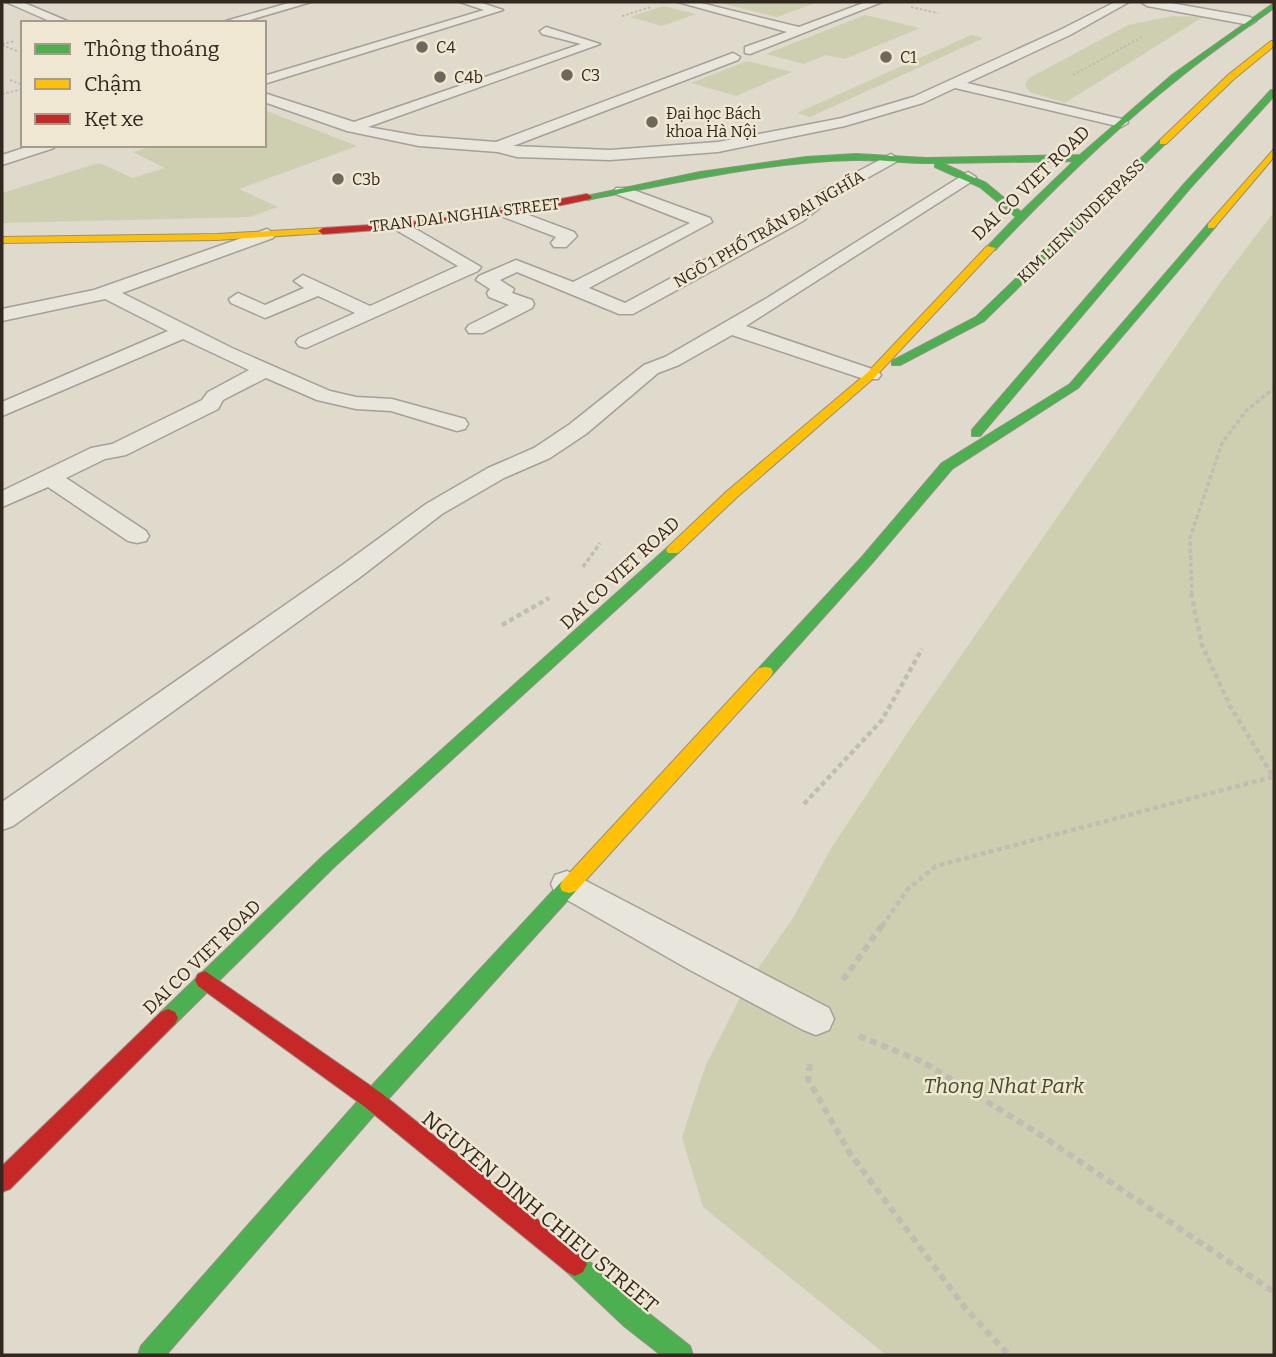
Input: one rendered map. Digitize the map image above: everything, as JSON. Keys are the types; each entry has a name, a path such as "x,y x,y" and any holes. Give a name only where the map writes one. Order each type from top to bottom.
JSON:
{"main road":[{"name":"DAI CO VIET ROAD","path":"2,1181 328,862 564,651 731,495 871,375 1021,216 1121,123 1177,76 1274,5"},
{"name":"KIM LIEN UNDERPASS","path":"871,375 980,319 1231,77 1274,43"},
{"path":"150,1355 373,1100 867,560 1188,185 1274,92"},
{"path":"947,466 1074,386 1274,152"},
{"name":"TRAN DAI NGHIA STREET","path":"2,240 267,234 402,226 507,212 700,175 794,162 856,158 926,161"},
{"path":"926,161 1084,158"},
{"path":"926,161 968,177 1002,197 1021,216"},
{"name":"NGUYEN DINH CHIEU STREET","path":"205,981 373,1100 543,1236 633,1317 681,1355"}],"lane":[{"path":"12,2 61,21"},
{"path":"233,21 305,2"},
{"path":"266,79 497,10 466,2"},
{"path":"684,2 800,30"},
{"path":"750,50 876,2"},
{"path":"266,98 352,128 419,141 498,147 517,152 587,155 718,147 825,127 885,111 956,84 1123,2"},
{"path":"1147,2 1250,21"},
{"path":"352,128 594,44 546,31"},
{"path":"498,147 733,57"},
{"path":"956,84 1121,123"},
{"path":"2,160 43,147"},
{"name":"NGÕ 1 PHỐ TRẦN ĐẠI NGHĨA","path":"492,277 516,265 626,310 797,217 827,194 891,159"},
{"path":"2,818 350,572 434,509 496,473 542,453 578,429 651,369 672,361 731,328 968,177"},
{"path":"622,191 754,241"},
{"path":"507,212 568,236 560,243"},
{"path":"402,226 492,277"},
{"path":"573,289 717,227"},
{"path":"2,315 105,292 267,234"},
{"path":"306,342 471,267"},
{"path":"476,329 524,304 496,293 505,289 484,281 492,277"},
{"path":"301,280 370,313"},
{"path":"238,299 265,312 320,288"},
{"path":"105,292 182,332 324,396 356,403 392,405 457,424"},
{"path":"731,328 871,375"},
{"path":"2,410 182,332"},
{"path":"2,500 99,453 118,450 210,404 215,396 265,370"},
{"path":"49,477 137,536"},
{"path":"568,884 700,959 816,1019"}],"path":[{"path":"622,16 654,6"},
{"path":"907,6 938,13"},
{"path":"2,45 18,51"},
{"path":"10,80 21,86"},
{"path":"2,94 21,88"},
{"path":"1009,1355 966,1309 849,1152 808,1079 816,1019 908,889 936,866 1273,778 1230,706 1202,645 1191,591 1190,538 1222,443 1246,411 1274,388"},
{"path":"502,625 560,592"},
{"path":"804,804 882,720 922,649"},
{"path":"816,1019 923,1062 1036,1132 1274,1292"}],"green space":[{"path":"716,2 818,2 777,17"},
{"path":"663,6 696,14 662,26 630,17"},
{"path":"865,15 920,28 845,59 826,55 804,64 766,54"},
{"path":"1173,16 1203,17 1065,103 1030,92 1025,85 1029,78 1128,25"},
{"path":"971,35 984,38 810,117 797,113"},
{"path":"747,61 792,72 736,96 691,83"},
{"path":"266,111 357,146 239,189 278,207 250,217 2,223 2,193 99,163 133,178 165,168 133,152 149,147 266,147"},
{"name":"Thong Nhat Park","path":"1274,212 1274,1355 886,1355 703,1207 682,1137 705,1067 747,984 793,918 830,850 910,729 1222,280"}],"traffic: fast":[{"path":"991,248 1057,182 1127,118 1187,68 1274,5"},
{"path":"976,433 1188,185 1274,92"},
{"path":"896,363 980,319 1163,142"},
{"path":"587,197 700,175 806,160 856,157 926,161 1084,158"},
{"path":"938,165 983,185 1021,216"},
{"path":"765,672 867,560 947,466 1074,386 1211,226"},
{"path":"168,1018 328,862 673,550"},
{"path":"150,1355 373,1100 569,886"},
{"path":"575,1264 633,1317 681,1355"}],"traffic: slow":[{"path":"1163,142 1231,77 1274,43"},
{"path":"1211,226 1274,152"},
{"path":"2,240 217,237 323,231"},
{"path":"673,550 731,495 871,375 991,248"},
{"path":"569,886 765,672"}],"traffic: jam":[{"path":"323,231 481,217 587,197"},
{"path":"205,980 373,1100 575,1264"},
{"path":"2,1181 168,1018"}],"place":[{"name":"C4","path":"422,47"},
{"name":"C1","path":"886,57"},
{"name":"C3","path":"567,75"},
{"name":"C4b","path":"440,77"},
{"name":"Đại học Bách khoa Hà Nội","path":"652,122"},
{"name":"C3b","path":"338,179"}]}
